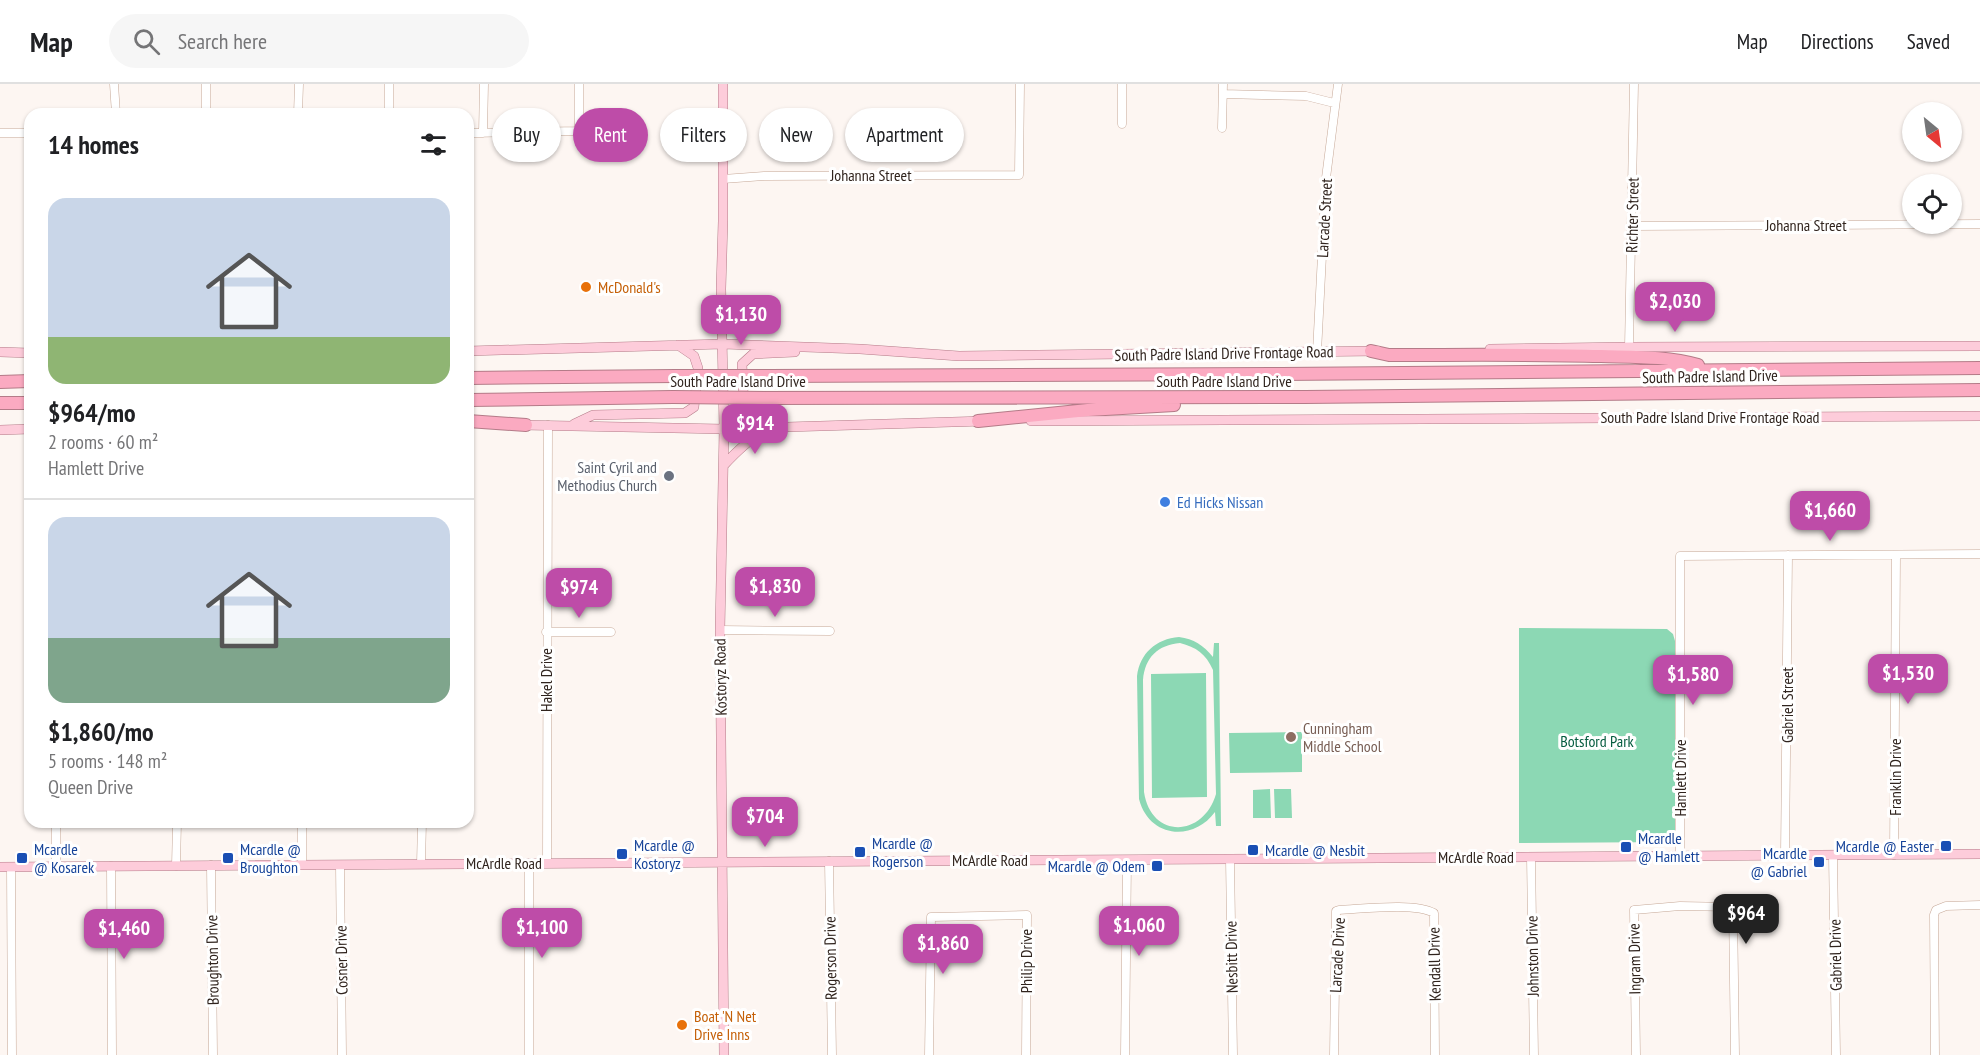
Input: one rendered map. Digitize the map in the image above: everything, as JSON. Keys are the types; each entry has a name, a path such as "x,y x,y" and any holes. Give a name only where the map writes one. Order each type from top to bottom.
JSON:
{"highway":[{"path":"1371,351 1389,355 1634,357 1687,362 1710,369"},
{"name":"South Padre Island Drive","path":"474,378 1980,368"},
{"path":"0,382 24,381"},
{"name":"South Padre Island Drive","path":"474,400 673,397 1305,397 1980,391"},
{"path":"978,421 1088,410 1305,397"},
{"path":"0,403 24,403"},
{"path":"474,422 526,425"}],"main road":[{"name":"Kostoryz Road","path":"723,84 721,289 724,465 720,630 724,1055"},
{"name":"South Padre Island Drive Frontage Road","path":"474,351 723,344 860,349 958,356 1629,346 1980,346"},
{"path":"572,426 593,415 685,413 693,407 698,368 694,356 678,345"},
{"path":"775,427 757,420 744,409 742,364 753,354 860,349"},
{"path":"0,351 24,353"},
{"name":"South Padre Island Drive Frontage Road","path":"526,425 724,429 978,421 1980,416"},
{"path":"724,465 735,453 763,431 775,427"},
{"path":"0,430 24,429"},
{"name":"McArdle Road","path":"0,867 1980,854"}],"street":[{"path":"114,84 116,108"},
{"path":"206,84 206,108"},
{"path":"298,108 299,84"},
{"path":"389,84 389,108"},
{"path":"483,133 484,84"},
{"path":"474,133 579,131 579,84"},
{"name":"Johanna Street","path":"723,179 764,176 1019,175 1020,84"},
{"path":"1122,84 1122,124"},
{"path":"1222,128 1223,84"},
{"name":"Larcade Street","path":"1317,352 1326,177 1338,84"},
{"name":"Richter Street","path":"1629,346 1634,84"},
{"path":"1223,94 1306,96 1335,103"},
{"path":"0,134 24,133"},
{"name":"Johanna Street","path":"1632,226 1980,224"},
{"name":"Hakel Drive","path":"547,863 548,425"},
{"path":"1788,555 1980,554"},
{"name":"Hamlett Drive","path":"1680,856 1680,556 1788,555"},
{"name":"Gabriel Street","path":"1785,855 1788,555"},
{"name":"Franklin Drive","path":"1894,855 1896,555"},
{"path":"720,630 830,631"},
{"path":"546,632 611,632"},
{"path":"56,828 56,866"},
{"path":"176,866 177,828"},
{"path":"302,828 303,865"},
{"path":"421,864 422,828"},
{"name":"Gabriel Drive","path":"1833,855 1836,1055"},
{"name":"Johnston Drive","path":"1530,857 1533,1055"},
{"name":"Nesbitt Drive","path":"1230,859 1233,1055"},
{"path":"1125,1055 1127,860"},
{"name":"Rogerson Drive","path":"829,861 832,1055"},
{"path":"528,863 529,1055"},
{"name":"Broughton Drive","path":"211,865 213,1055"},
{"name":"Cosner Drive","path":"340,865 342,1055"},
{"path":"111,866 112,1055"},
{"path":"11,867 12,1055"},
{"path":"1935,1055 1934,915 1936,910 1946,906 1980,905"},
{"name":"Ingram Drive","path":"1636,1055 1634,910 1680,906 1733,907 1735,1055"},
{"name":"Larcade Drive","path":"1334,1055 1336,911 1394,907"},
{"name":"Kendall Drive","path":"1394,907 1426,909 1434,914 1435,1055"},
{"name":"Philip Drive","path":"929,1055 931,917 1027,915 1026,1055"}],"green space":[{"name":"Botsford Park","path":"1519,628 1667,629 1673,634 1675,641 1675,842 1519,843"},
{"path":"1179,637 1194,641 1213,657 1214,643 1219,643 1221,826 1216,826 1215,812 1206,822 1195,828 1172,831 1162,828 1152,822 1144,812 1139,799 1137,676 1142,660 1150,649 1171,638","holes":["1172,644 1186,645 1204,655 1213,670 1216,794 1200,819 1189,825 1178,827 1166,825 1156,818 1144,792 1143,680 1144,672 1154,654"]},
{"path":"1206,673 1207,797 1152,798 1151,674"},
{"path":"1302,732 1302,772 1230,773 1229,733"},
{"path":"1270,789 1271,818 1253,818 1253,790"},
{"path":"1274,789 1291,789 1292,818 1275,818"}],"place":[{"name":"McDonald's","path":"586,287"},
{"name":"Saint Cyril and Methodius Church","path":"669,476"},
{"name":"Ed Hicks Nissan","path":"1165,502"},
{"name":"Cunningham Middle School","path":"1291,737"},
{"name":"Mcardle @ Easter","path":"1946,846"},
{"name":"Mcardle @ Hamlett","path":"1626,847"},
{"name":"Mcardle @ Nesbit","path":"1253,850"},
{"name":"Mcardle @ Rogerson","path":"860,852"},
{"name":"Mcardle @ Kostoryz","path":"622,854"},
{"name":"Mcardle @ Kosarek","path":"22,858"},
{"name":"Mcardle @ Broughton","path":"228,858"},
{"name":"Mcardle @ Gabriel","path":"1819,862"},
{"name":"Mcardle @ Odem","path":"1157,866"},
{"name":"Boat 'N Net Drive Inns","path":"682,1025"}]}
